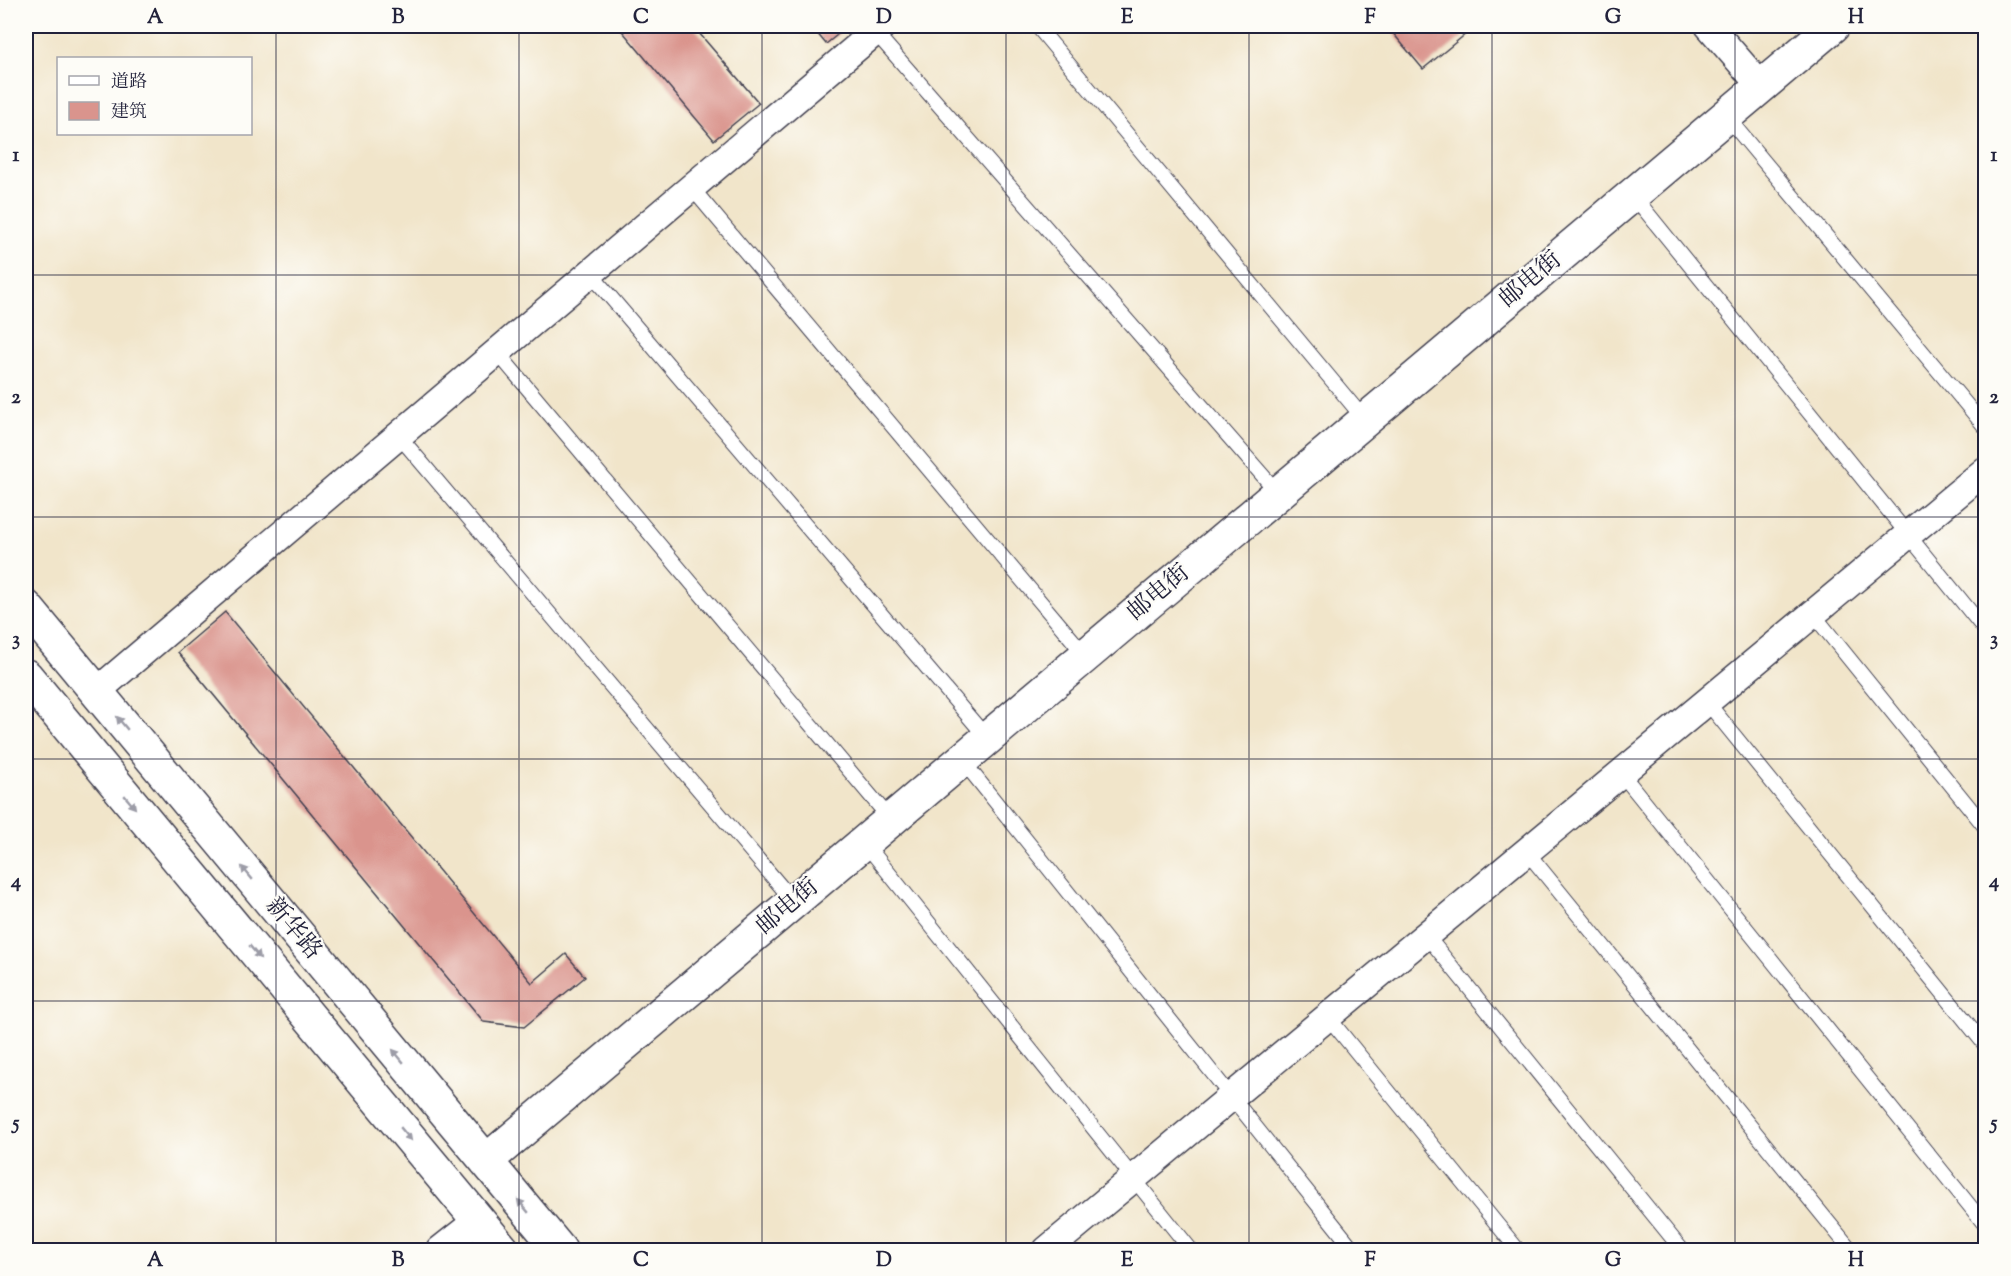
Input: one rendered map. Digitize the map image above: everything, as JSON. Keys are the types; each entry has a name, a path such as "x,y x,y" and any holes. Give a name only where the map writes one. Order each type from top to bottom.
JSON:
{"street":[{"path":"1710,26 1761,86"},
{"name":"邮电街","path":"486,1161 1833,26"},
{"path":"96,692 878,28"},
{"path":"1047,1251 1986,470"},
{"name":"新华路","path":"26,607 560,1251"},
{"name":"新华路","path":"26,676 503,1251"},
{"path":"440,1251 478,1220"}],"lane":[{"path":"1037,26 1365,420"},
{"path":"878,28 1278,493"},
{"path":"1726,116 1986,428"},
{"path":"691,187 1086,656"},
{"path":"1632,194 1986,631"},
{"path":"590,273 987,738"},
{"path":"497,352 891,820"},
{"path":"399,436 794,902"},
{"path":"1813,614 1986,828"},
{"path":"1707,702 1986,1046"},
{"path":"962,760 1233,1096 1354,1251"},
{"path":"1621,773 1986,1226"},
{"path":"864,842 1191,1251"},
{"path":"1527,852 1851,1251"},
{"path":"1426,935 1682,1251"},
{"path":"1328,1017 1518,1251"}],"building":[{"path":"618,26 693,26 759,103 714,140"},
{"path":"811,26 848,26 826,44"},
{"path":"1387,26 1460,26 1467,33 1423,69"},
{"path":"225,612 532,983 566,954 585,977 524,1027 484,1022 178,652"}]}
